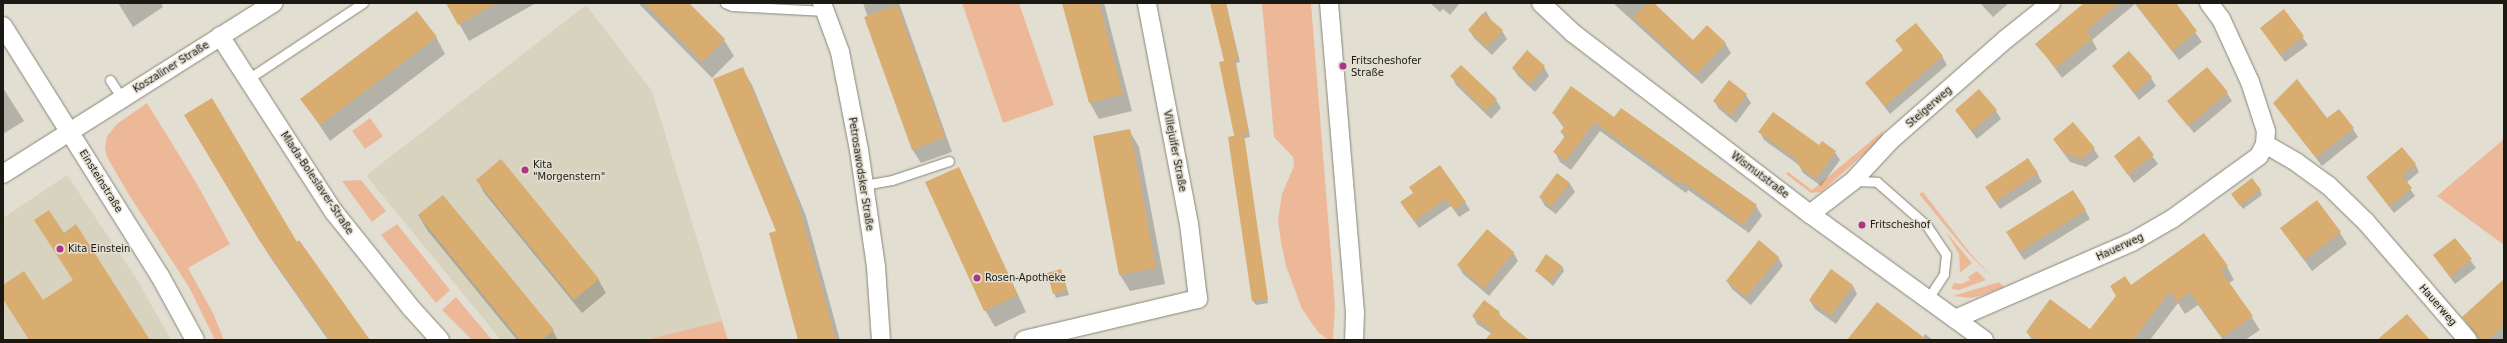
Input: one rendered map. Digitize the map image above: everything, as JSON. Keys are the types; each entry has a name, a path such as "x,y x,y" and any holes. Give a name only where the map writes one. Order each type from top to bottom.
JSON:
{"street":[{"name":"Koszaliner Straße","path":"3,174 121,97 273,3"},
{"name":"Villejuifer Straße","path":"1024,340 1198,300 1189,224 1147,3"},
{"path":"1329,3 1355,313 1354,340"},
{"name":"Wismutstraße","path":"1541,3 1573,33 1810,214 1984,340"},
{"name":"Steigerweg","path":"1810,214 1853,181 1891,140 2006,39 2051,3"},
{"path":"2209,3 2221,19 2250,82 2266,130 2265,144"},
{"name":"Petrosawodsker Straße","path":"824,7 840,52 864,185 876,267 881,340"},
{"name":"Einsteinstraße","path":"3,26 160,276 195,340"},
{"name":"Mlada-Boleslaver-Straße","path":"220,36 334,212 411,308 440,340"},
{"name":"Hauerweg","path":"1955,319 2132,242 2172,219 2259,156 2265,144 2296,162 2328,185 2366,222 2468,340"}],"lane":[{"path":"248,79 363,3"},
{"name":"Petrosawodsker Straße","path":"724,3 732,6 824,7"},
{"path":"110,80 121,97"},
{"path":"864,185 899,178 949,161"},
{"path":"1853,181 1878,182 1927,226 1946,254 1944,274 1928,299"}],"shaded area":[{"path":"962,3 1019,3 1054,105 1003,123"},
{"path":"1262,3 1311,3 1335,306 1333,340 1328,340 1318,332 1302,309 1286,266 1278,220 1282,194 1294,166 1293,157 1274,137"},
{"name":"Kita \"Morgenstern\"","path":"586,5 652,91 722,321 645,340 501,340 368,178 368,174"},
{"path":"147,103 197,184 230,244 188,268 213,313 224,340 215,340 189,287 129,195 107,157 105,148 107,136 117,124"},
{"path":"370,118 383,136 365,149 352,131"},
{"path":"1883,131 1882,138 1821,192 1811,193 1786,174 1788,172 1812,190"},
{"path":"2504,139 2504,245 2437,196"},
{"name":"Kita Einstein","path":"67,175 138,281 171,340 3,340 3,218"},
{"path":"361,180 386,211 372,222 342,181"},
{"path":"1923,192 1970,253 1994,279 1967,252 1919,194"},
{"path":"397,224 450,290 436,303 381,235"},
{"path":"1946,232 1972,263 1960,273 1959,254"},
{"path":"1977,271 1986,280 1959,290 1951,289 1954,283 1961,284 1970,280 1968,277"},
{"path":"1999,282 2004,287 1980,296 1970,298 1953,296"},
{"path":"456,297 492,340 472,340 442,310"},
{"path":"722,321 728,340 645,340"}],"building":[{"path":"446,3 497,3 458,25"},
{"path":"644,3 689,3 725,39 702,62"},
{"path":"1062,3 1099,3 1123,94 1089,103"},
{"path":"1210,3 1226,3 1238,58 1234,59 1249,133 1244,134 1268,299 1252,301 1228,137 1243,134 1234,135 1219,62 1224,61"},
{"path":"1648,3 1654,3 1693,40 1707,25 1726,43 1696,75 1633,17"},
{"path":"2084,3 2119,3 2086,31 2092,38 2056,68 2035,44"},
{"path":"2135,3 2176,3 2197,31 2172,51"},
{"path":"897,5 945,137 912,150 864,17"},
{"path":"2284,9 2304,36 2280,55 2260,28"},
{"path":"417,11 437,37 320,125 300,99"},
{"path":"1483,13 1503,30 1487,47 1468,30"},
{"path":"1916,23 1943,56 1885,106 1865,83 1903,50 1895,40"},
{"path":"1527,50 1545,66 1530,84 1512,68"},
{"path":"2129,51 2152,77 2134,93 2112,66"},
{"path":"1461,65 1497,99 1486,111 1450,76"},
{"path":"743,67 797,199 836,340 798,340 769,233 776,231 713,79"},
{"path":"2207,67 2228,92 2188,126 2167,101"},
{"path":"2297,79 2327,118 2339,109 2354,128 2316,158 2273,103"},
{"path":"1729,80 1747,94 1731,115 1713,101"},
{"path":"1571,86 1614,117 1621,108 1757,205 1743,225 1682,181 1680,184 1594,122 1566,161 1553,152 1566,135 1560,132 1565,126 1559,121 1561,119 1552,113"},
{"path":"1979,89 1997,110 1972,131 1955,110"},
{"path":"212,98 297,242 299,240 370,340 330,340 259,240 184,115"},
{"path":"1773,112 1819,145 1822,141 1836,151 1816,179 1797,164 1799,161 1758,132"},
{"path":"2073,122 2095,148 2081,159 2064,153 2053,139"},
{"path":"1130,129 1156,268 1119,275 1093,136"},
{"path":"2139,136 2154,155 2128,175 2114,156"},
{"path":"2402,147 2416,164 2402,176 2412,188 2389,206 2366,177"},
{"path":"2028,158 2038,173 1995,202 1985,187"},
{"path":"501,159 599,279 574,300 476,180"},
{"path":"1440,165 1466,202 1454,210 1446,199 1414,221 1400,202 1413,193 1409,187"},
{"path":"959,167 1018,295 984,311 925,182"},
{"path":"1557,173 1570,183 1551,207 1539,197"},
{"path":"2252,178 2261,190 2240,206 2231,194"},
{"path":"2073,190 2086,210 2019,252 2006,232"},
{"path":"443,195 554,330 542,340 520,340 418,215"},
{"path":"2317,200 2341,232 2304,260 2280,228"},
{"path":"49,210 64,233 76,224 150,340 29,340 3,299 3,285 24,271 43,300 73,280 34,220"},
{"path":"1487,229 1514,252 1484,288 1457,265"},
{"path":"2204,233 2228,266 2221,271 2253,316 2222,338 2190,292 2177,302 2170,291 2133,340 2037,340 2026,332 2050,299 2090,329 2116,296 2110,286 2125,276 2131,285"},
{"path":"2455,238 2472,259 2450,277 2433,255"},
{"path":"1759,240 1779,257 1746,297 1726,281"},
{"path":"1546,254 1562,266 1551,282 1535,271"},
{"path":"1061,269 1067,290 1053,294 1047,273"},
{"path":"1831,269 1853,285 1831,316 1809,300"},
{"path":"2504,279 2504,325 2488,340 2481,340 2462,317"},
{"path":"1484,300 1500,312 1498,314 1529,340 1485,340 1493,331 1472,316"},
{"path":"1877,302 1927,340 1847,340"},
{"path":"2407,314 2430,340 2377,340"}],"place":[{"name":"Fritscheshofer Straße","path":"1343,66"},
{"name":"Kita \"Morgenstern\"","path":"525,170"},
{"name":"Fritscheshof","path":"1862,225"},
{"name":"Kita Einstein","path":"60,249"},
{"name":"Rosen-Apotheke","path":"977,278"}]}
